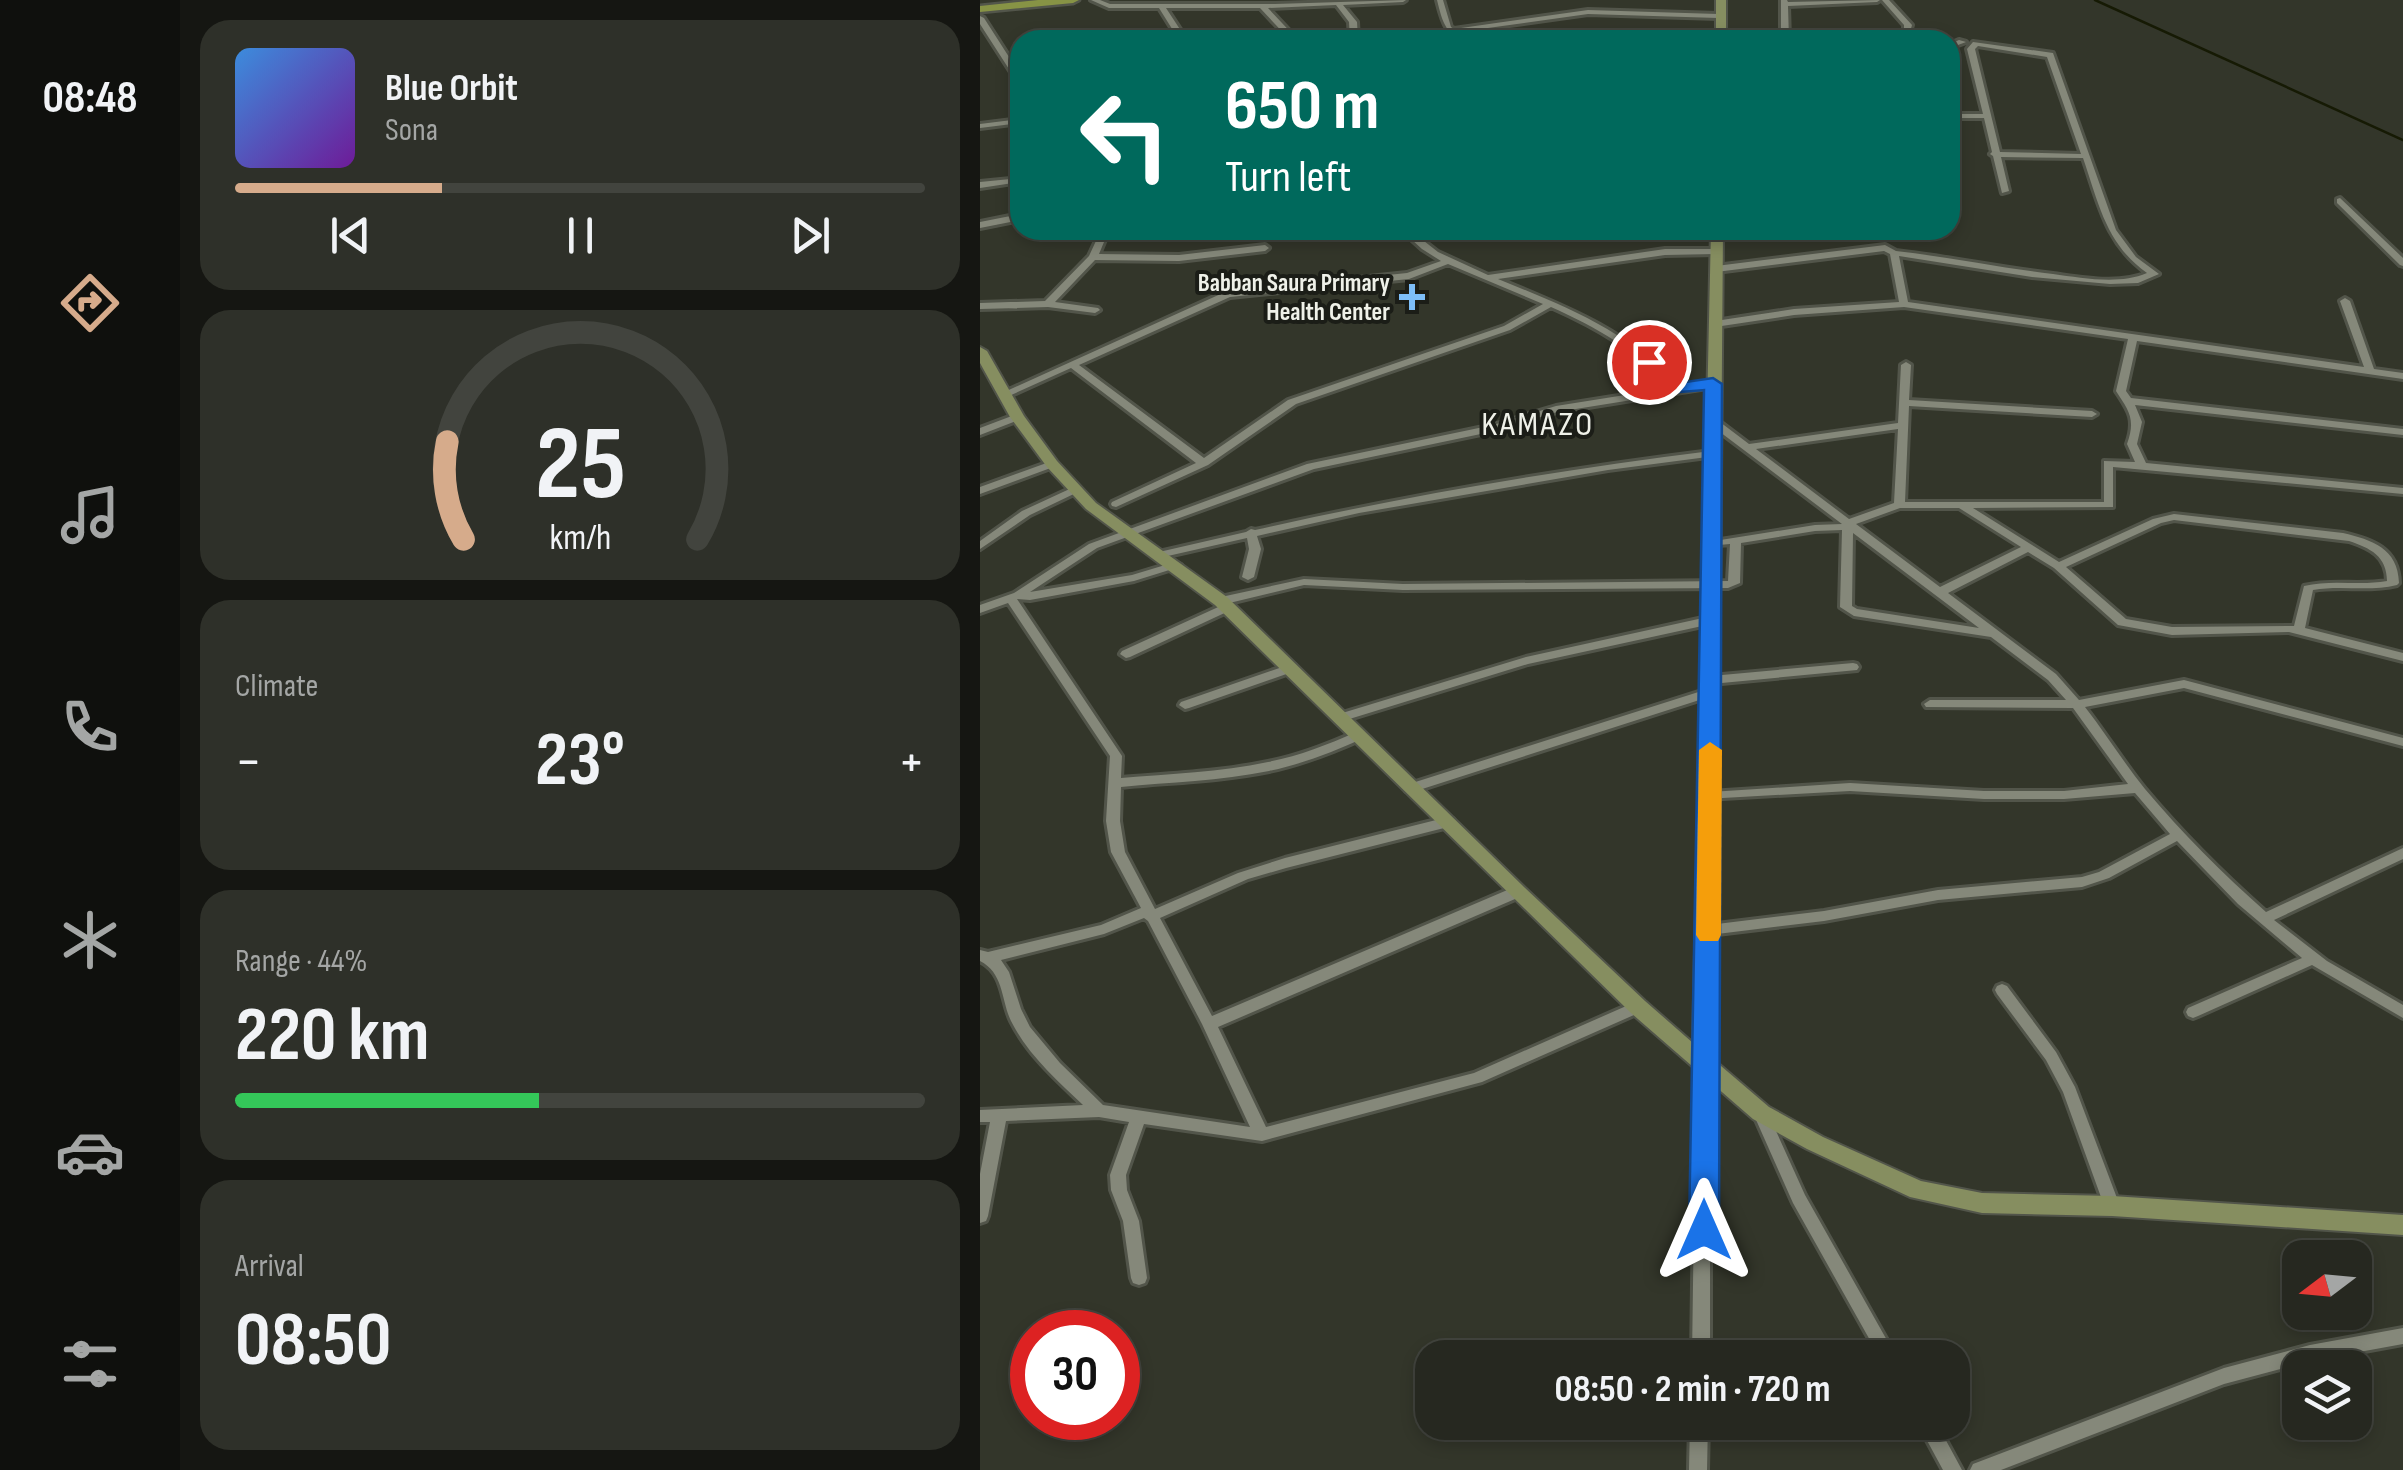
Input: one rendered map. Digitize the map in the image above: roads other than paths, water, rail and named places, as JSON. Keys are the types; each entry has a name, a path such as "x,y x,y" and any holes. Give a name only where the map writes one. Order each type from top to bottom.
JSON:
{"main road":[{"path":"980,8 1052,0"},
{"path":"980,8 1073,0"}],"street":[{"path":"1094,0 1109,6 1262,6 1403,0"},
{"path":"1440,0 1444,20 1452,30 1588,12 1718,16"},
{"path":"1720,0 1720,30"},
{"path":"1785,30 1784,2 1877,0"},
{"path":"1885,0 1908,25 1902,30"},
{"path":"1338,2 1353,22 1353,30"},
{"path":"1161,6 1177,30"},
{"path":"1262,6 1285,30"},
{"path":"980,18 1010,64"},
{"path":"1488,277 1665,252 1716,260 1880,248 2097,282 2134,284 2154,274 2133,259 2112,230 2082,156 2050,55 1974,45 1984,116 2004,191"},
{"path":"1960,116 1984,116"},
{"path":"980,126 1010,122"},
{"path":"1994,154 2082,156"},
{"path":"980,184 1010,181"},
{"path":"2340,201 2402,261"},
{"path":"980,225 1010,219"},
{"path":"1048,304 1093,257 1101,240"},
{"path":"1414,240 1423,250 1445,262 1548,304 1637,351 1675,389"},
{"path":"1701,1340 1717,240"},
{"path":"1093,257 1180,258 1264,248"},
{"path":"1894,253 1904,304"},
{"path":"1005,394 1228,294 1421,274 1445,262"},
{"path":"2345,301 2370,372"},
{"path":"980,306 1048,304 1095,310"},
{"path":"1116,504 1204,462 1292,402 1507,328 1548,304"},
{"path":"1714,324 1794,312 1904,304 2403,376"},
{"path":"2133,338 2122,391 2136,410 2140,425 2132,444 2140,464"},
{"path":"982,357 1017,417 1052,464 1091,506 1224,604 1638,1008 1761,1113 1814,1143 1918,1190 1982,1203 2112,1206 2403,1224"},
{"path":"1072,365 1111,390 1161,435 1204,462"},
{"path":"1898,505 1906,365"},
{"path":"980,608 1014,596 1093,546 1312,466 1496,428 1556,409 1713,384"},
{"path":"2127,401 2403,432"},
{"path":"1902,402 2092,414"},
{"path":"980,432 1017,417"},
{"path":"1712,421 2052,677 2079,704 2138,788 2178,835 2264,918 2313,959 2403,1012"},
{"path":"1746,447 1900,426"},
{"path":"1014,596 1134,578 1168,560 1251,532 1608,467 1711,454"},
{"path":"980,492 1052,464"},
{"path":"1712,544 1847,525 1898,505 2108,505 2106,464 2140,464 2403,491"},
{"path":"980,546 1026,513 1076,490"},
{"path":"1962,505 2058,566 2112,617 2136,626 2172,630 2299,630 2403,657"},
{"path":"2058,566 2157,521 2174,518 2343,536 2369,542 2380,550 2395,576 2393,583 2382,586 2330,582 2308,588 2299,630"},
{"path":"1847,525 1847,610 1997,634"},
{"path":"1248,577 1255,549 1251,532"},
{"path":"1126,654 1224,604 1304,582 1404,587 1734,583 1736,540"},
{"path":"1940,592 2026,548"},
{"path":"1014,596 1116,756 1113,821 1118,852 1209,1024 1262,1136"},
{"path":"1342,717 1526,661 1712,620"},
{"path":"1411,788 1711,686 1853,667"},
{"path":"1185,705 1292,668"},
{"path":"1930,704 2079,704 2184,684 2403,742"},
{"path":"1117,784 1237,775 1328,751 1360,734"},
{"path":"1710,796 1850,787 1984,795 2064,795 2138,788"},
{"path":"985,956 1104,928 1257,872 1448,822"},
{"path":"1709,930 1824,916 1938,894 2082,882 2178,835"},
{"path":"2264,918 2403,853"},
{"path":"1209,1024 1516,892"},
{"path":"985,956 1000,967 1016,1018 1048,1062 1099,1111"},
{"path":"2192,1012 2313,959"},
{"path":"2002,990 2051,1056 2070,1091 2112,1206"},
{"path":"980,1116 1099,1111 1262,1136 1477,1078 1638,1008"},
{"path":"1761,1113 1799,1198 1879,1340"},
{"path":"980,1216 999,1115"},
{"path":"1138,1116 1118,1175 1119,1190 1132,1221 1139,1278"},
{"path":"1978,1470 2224,1376 2310,1353 2403,1336"},
{"path":"1698,1470 1699,1440"},
{"path":"1936,1440 1953,1470"}],"waterway":[{"path":"2095,0 2403,140"}],"place":[{"name":"Babban Saura Primary Health Center","path":"1412,297"}],"district":[{"name":"KAMAZO","path":"1538,424"}]}
